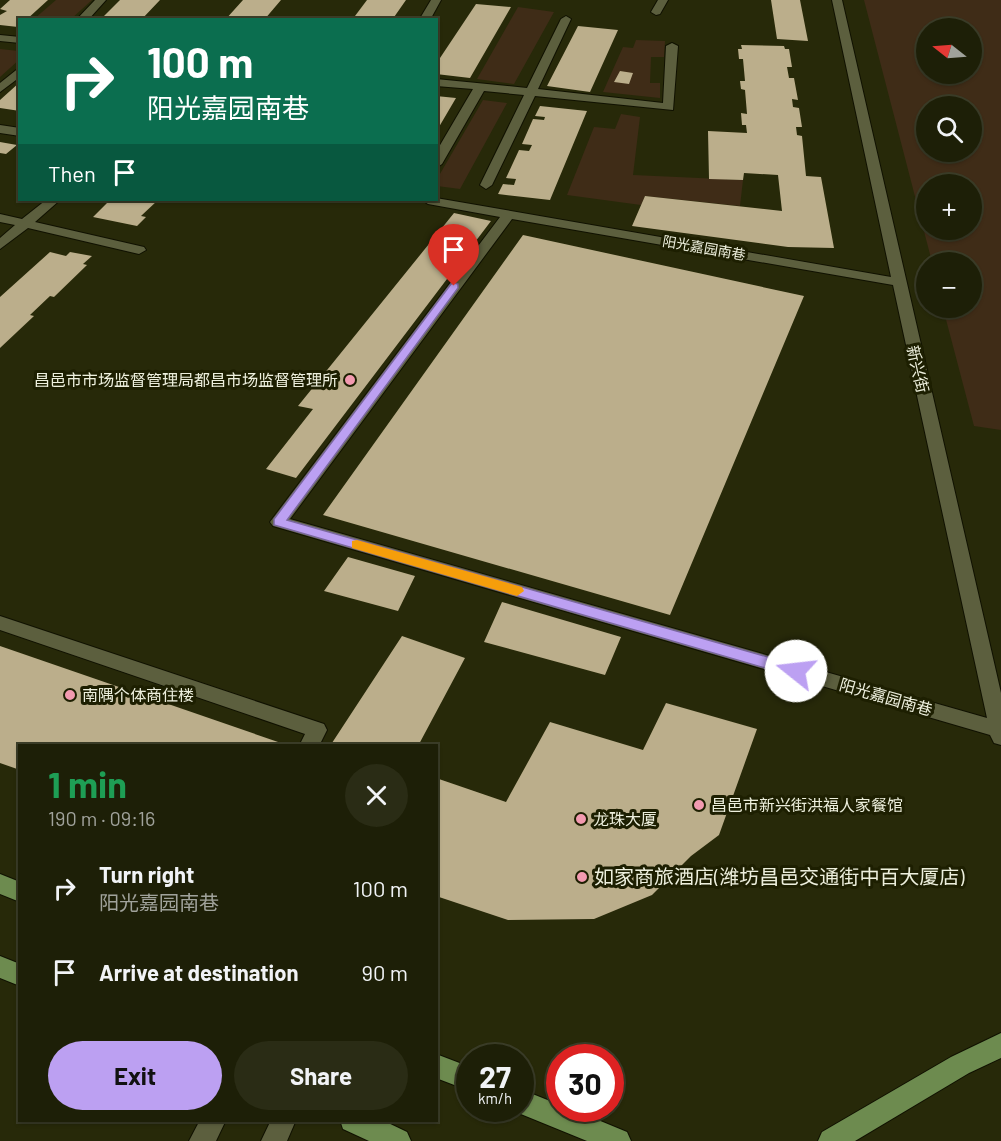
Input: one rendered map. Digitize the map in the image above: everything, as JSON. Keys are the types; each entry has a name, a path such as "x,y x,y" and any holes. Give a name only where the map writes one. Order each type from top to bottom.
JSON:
{"main road":[{"path":"0,884 18,891"},
{"path":"0,967 18,974"},
{"path":"831,1141 960,1065 1001,1045"},
{"path":"438,1067 456,1074"},
{"path":"534,1107 618,1141"},
{"path":"356,1122 398,1141"}],"street":[{"path":"83,18 101,0"},
{"path":"425,18 436,0"},
{"path":"656,12 663,0"},
{"name":"新兴街","path":"837,0 1000,733"},
{"path":"486,185 566,19"},
{"path":"0,38 18,40"},
{"path":"438,82 669,108 672,45"},
{"path":"0,89 18,72"},
{"path":"438,160 480,87"},
{"path":"0,129 18,132"},
{"path":"0,245 52,201"},
{"name":"阳光嘉园南巷","path":"434,201 898,282"},
{"name":"阳光嘉园南巷","path":"508,214 279,522 1000,733"},
{"path":"0,218 139,250"},
{"path":"0,623 317,730 310,744"},
{"path":"202,1141 213,1122"},
{"path":"274,1141 283,1122"}],"shaded area":[{"path":"56,0 92,0 72,18 35,18"},
{"path":"864,0 1001,0 1001,430 974,426 946,318 982,318 982,252 929,252 926,240 982,240 982,174 916,174 916,200"},
{"path":"518,7 554,12 514,84 477,79"},
{"path":"636,40 665,41 664,57 651,57 650,83 660,83 660,98 603,92 623,47 633,48"},
{"path":"0,49 18,51 18,61 0,77"},
{"path":"483,100 507,103 460,189 438,186 438,177"},
{"path":"621,114 640,117 633,175 743,180 740,206 645,196 641,205 567,195 594,127 615,129"}],"building":[{"path":"10,0 48,0 28,18 18,18 18,27 0,25 0,15 7,11 0,9"},
{"path":"120,0 160,0 143,18 102,18"},
{"path":"243,0 281,0 266,18 227,18"},
{"path":"367,0 406,0 393,18 354,18"},
{"path":"771,0 800,0 808,41 777,39"},
{"path":"476,4 511,7 470,78 438,74 438,61"},
{"path":"578,26 618,30 590,92 547,86"},
{"path":"741,45 784,46 785,49 789,49 792,67 787,67 789,78 794,78 798,100 792,99 793,107 799,108 802,127 796,127 797,135 802,136 806,176 821,177 834,248 788,247 632,226 645,196 782,211 778,175 744,173 743,180 709,179 708,131 747,133 746,125 742,125 741,113 747,114 745,90 741,89 740,81 745,81 743,59 739,59 738,49 742,49"},
{"path":"620,71 633,73 629,84 614,82"},
{"path":"18,84 18,111 0,108 0,100"},
{"path":"438,96 456,98 438,129"},
{"path":"540,106 587,111 550,200 498,194 503,184 514,185 516,179 506,178 519,150 529,151 532,145 522,144 533,119 544,120 545,117 535,116"},
{"path":"0,142 17,145 6,154 0,153"},
{"path":"157,201 141,216 146,217 137,226 93,217 107,203 103,202"},
{"path":"454,213 491,221 296,478 266,469 313,409 298,406"},
{"path":"523,235 804,296 670,615 323,515"},
{"path":"50,252 66,256 70,252 92,256 83,264 87,265 54,297 50,296 30,315 34,316 0,348 0,297"},
{"path":"348,557 415,576 398,611 324,591"},
{"path":"502,602 621,637 605,675 484,642"},
{"path":"402,636 465,658 419,744 331,744"},
{"name":"南隅个体商住楼","path":"0,646 281,743 18,744 18,769 0,763"},
{"name":"龙珠大厦","path":"666,703 757,729 719,835 691,856 652,895 594,919 508,920 438,897 438,779 506,802 550,722 643,750"}],"slow traffic":[{"path":"357,545 517,591"}],"place":[{"name":"昌邑市市场监督管理局都昌市场监督管理所","path":"350,380"},
{"name":"南隅个体商住楼","path":"70,695"},
{"name":"昌邑市新兴街洪福人家餐馆","path":"699,805"},
{"name":"龙珠大厦","path":"581,819"},
{"name":"如家商旅酒店(潍坊昌邑交通街中百大厦店)","path":"582,877"}],"route":[{"path":"454,286 279,522 796,671"}]}
